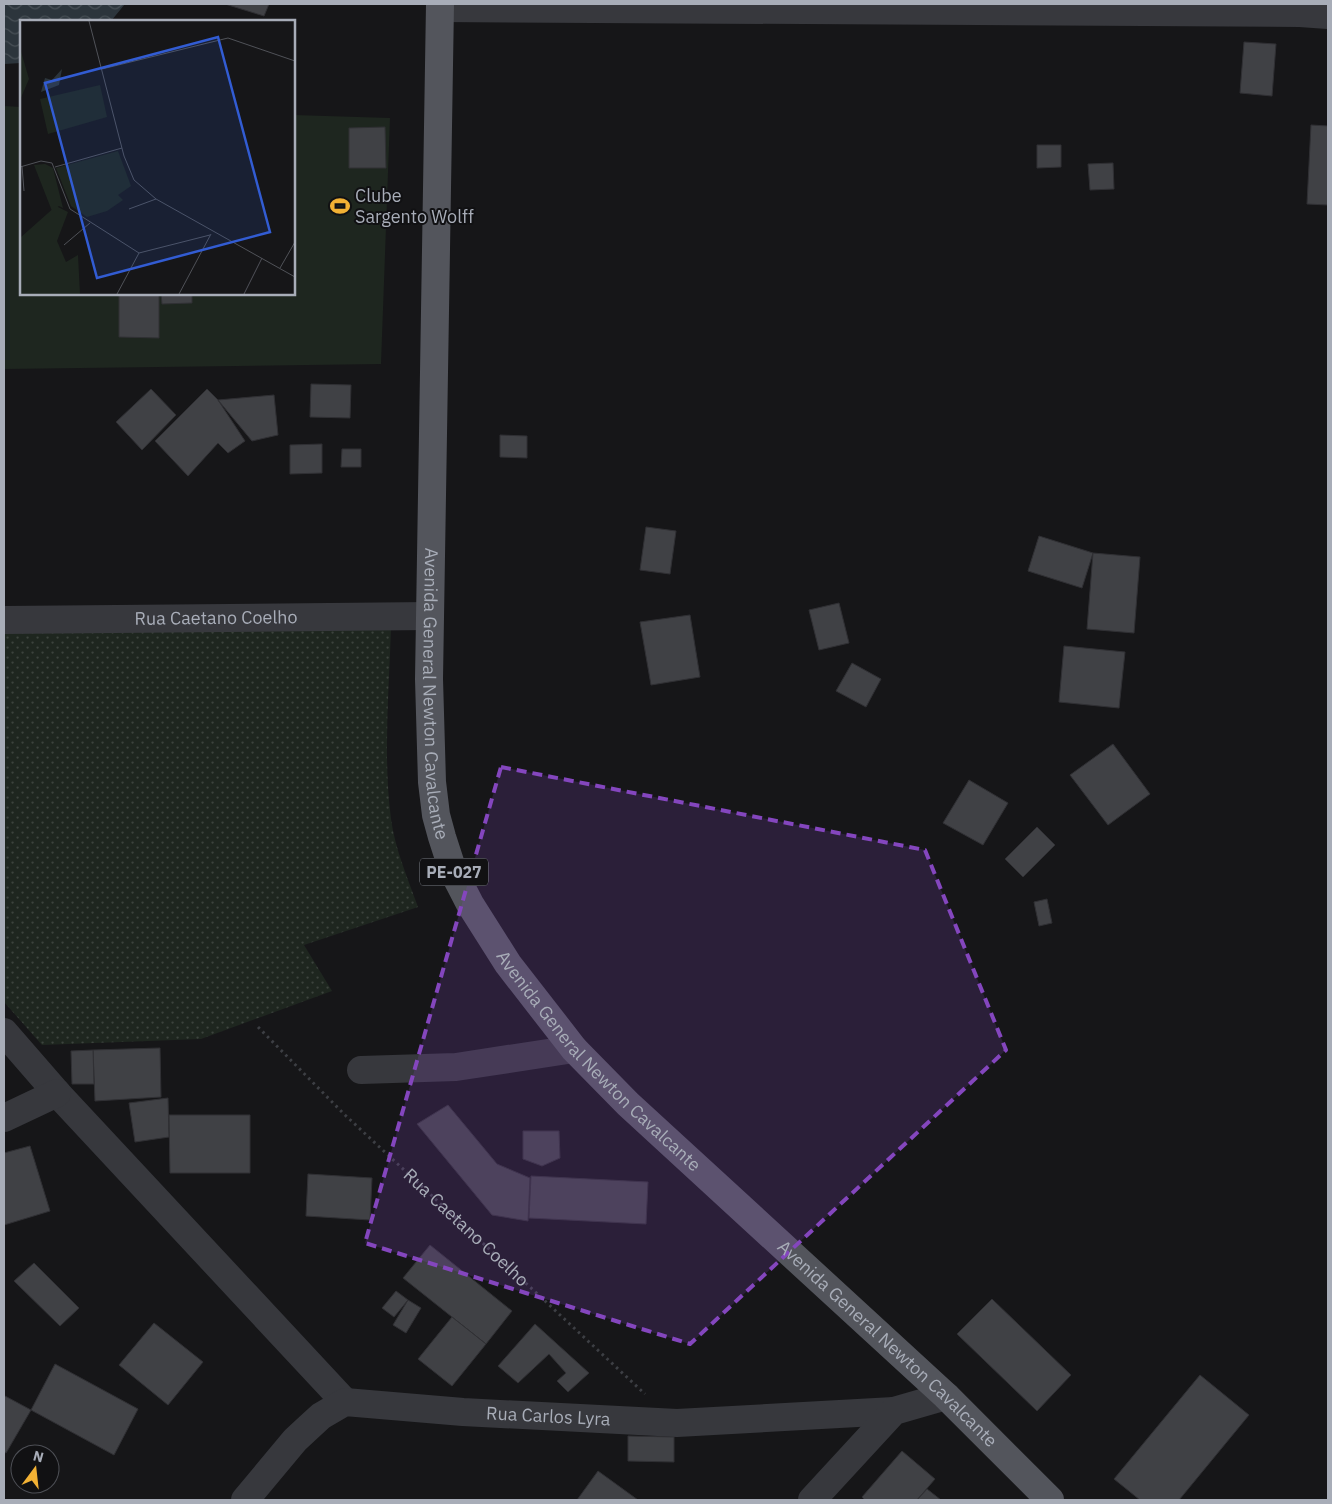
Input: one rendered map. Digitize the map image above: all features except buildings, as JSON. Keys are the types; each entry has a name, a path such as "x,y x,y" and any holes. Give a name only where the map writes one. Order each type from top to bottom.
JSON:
{"main road":[{"name":"Avenida General Newton Cavalcante","path":"440,6 428,679 432,782 436,815 453,871 470,904 508,964 574,1049 628,1104 946,1396 1050,1500"}],"street":[{"path":"440,6 1291,13 1328,15"},
{"name":"Rua Caetano Coelho","path":"4,620 430,616"},
{"path":"4,1032 57,1093 345,1402 321,1416 309,1426 245,1500"},
{"path":"361,1070 456,1067 574,1049"},
{"path":"4,1118 57,1093"},
{"name":"Rua Carlos Lyra","path":"345,1402 463,1412 677,1423 894,1411 946,1396"},
{"path":"812,1500 894,1411"}],"path":[{"name":"Rua Caetano Coelho","path":"258,1027 345,1115 677,1423"}],"highlighted area":[{"path":"501,767 925,850 1006,1050 690,1344 365,1243"}],"shaded area":[{"name":"Clube Sargento Wolff","path":"4,106 20,107 20,295 295,295 295,115 390,118 381,364 4,369"},
{"path":"4,628 391,628 387,772 391,819 402,864 418,907 304,945 332,991 201,1039 42,1045 4,1002"}],"water":[{"path":"4,4 125,4 112,20 20,20 20,63 4,64"}],"place":[{"name":"Clube Sargento Wolff","path":"340,206"}]}
